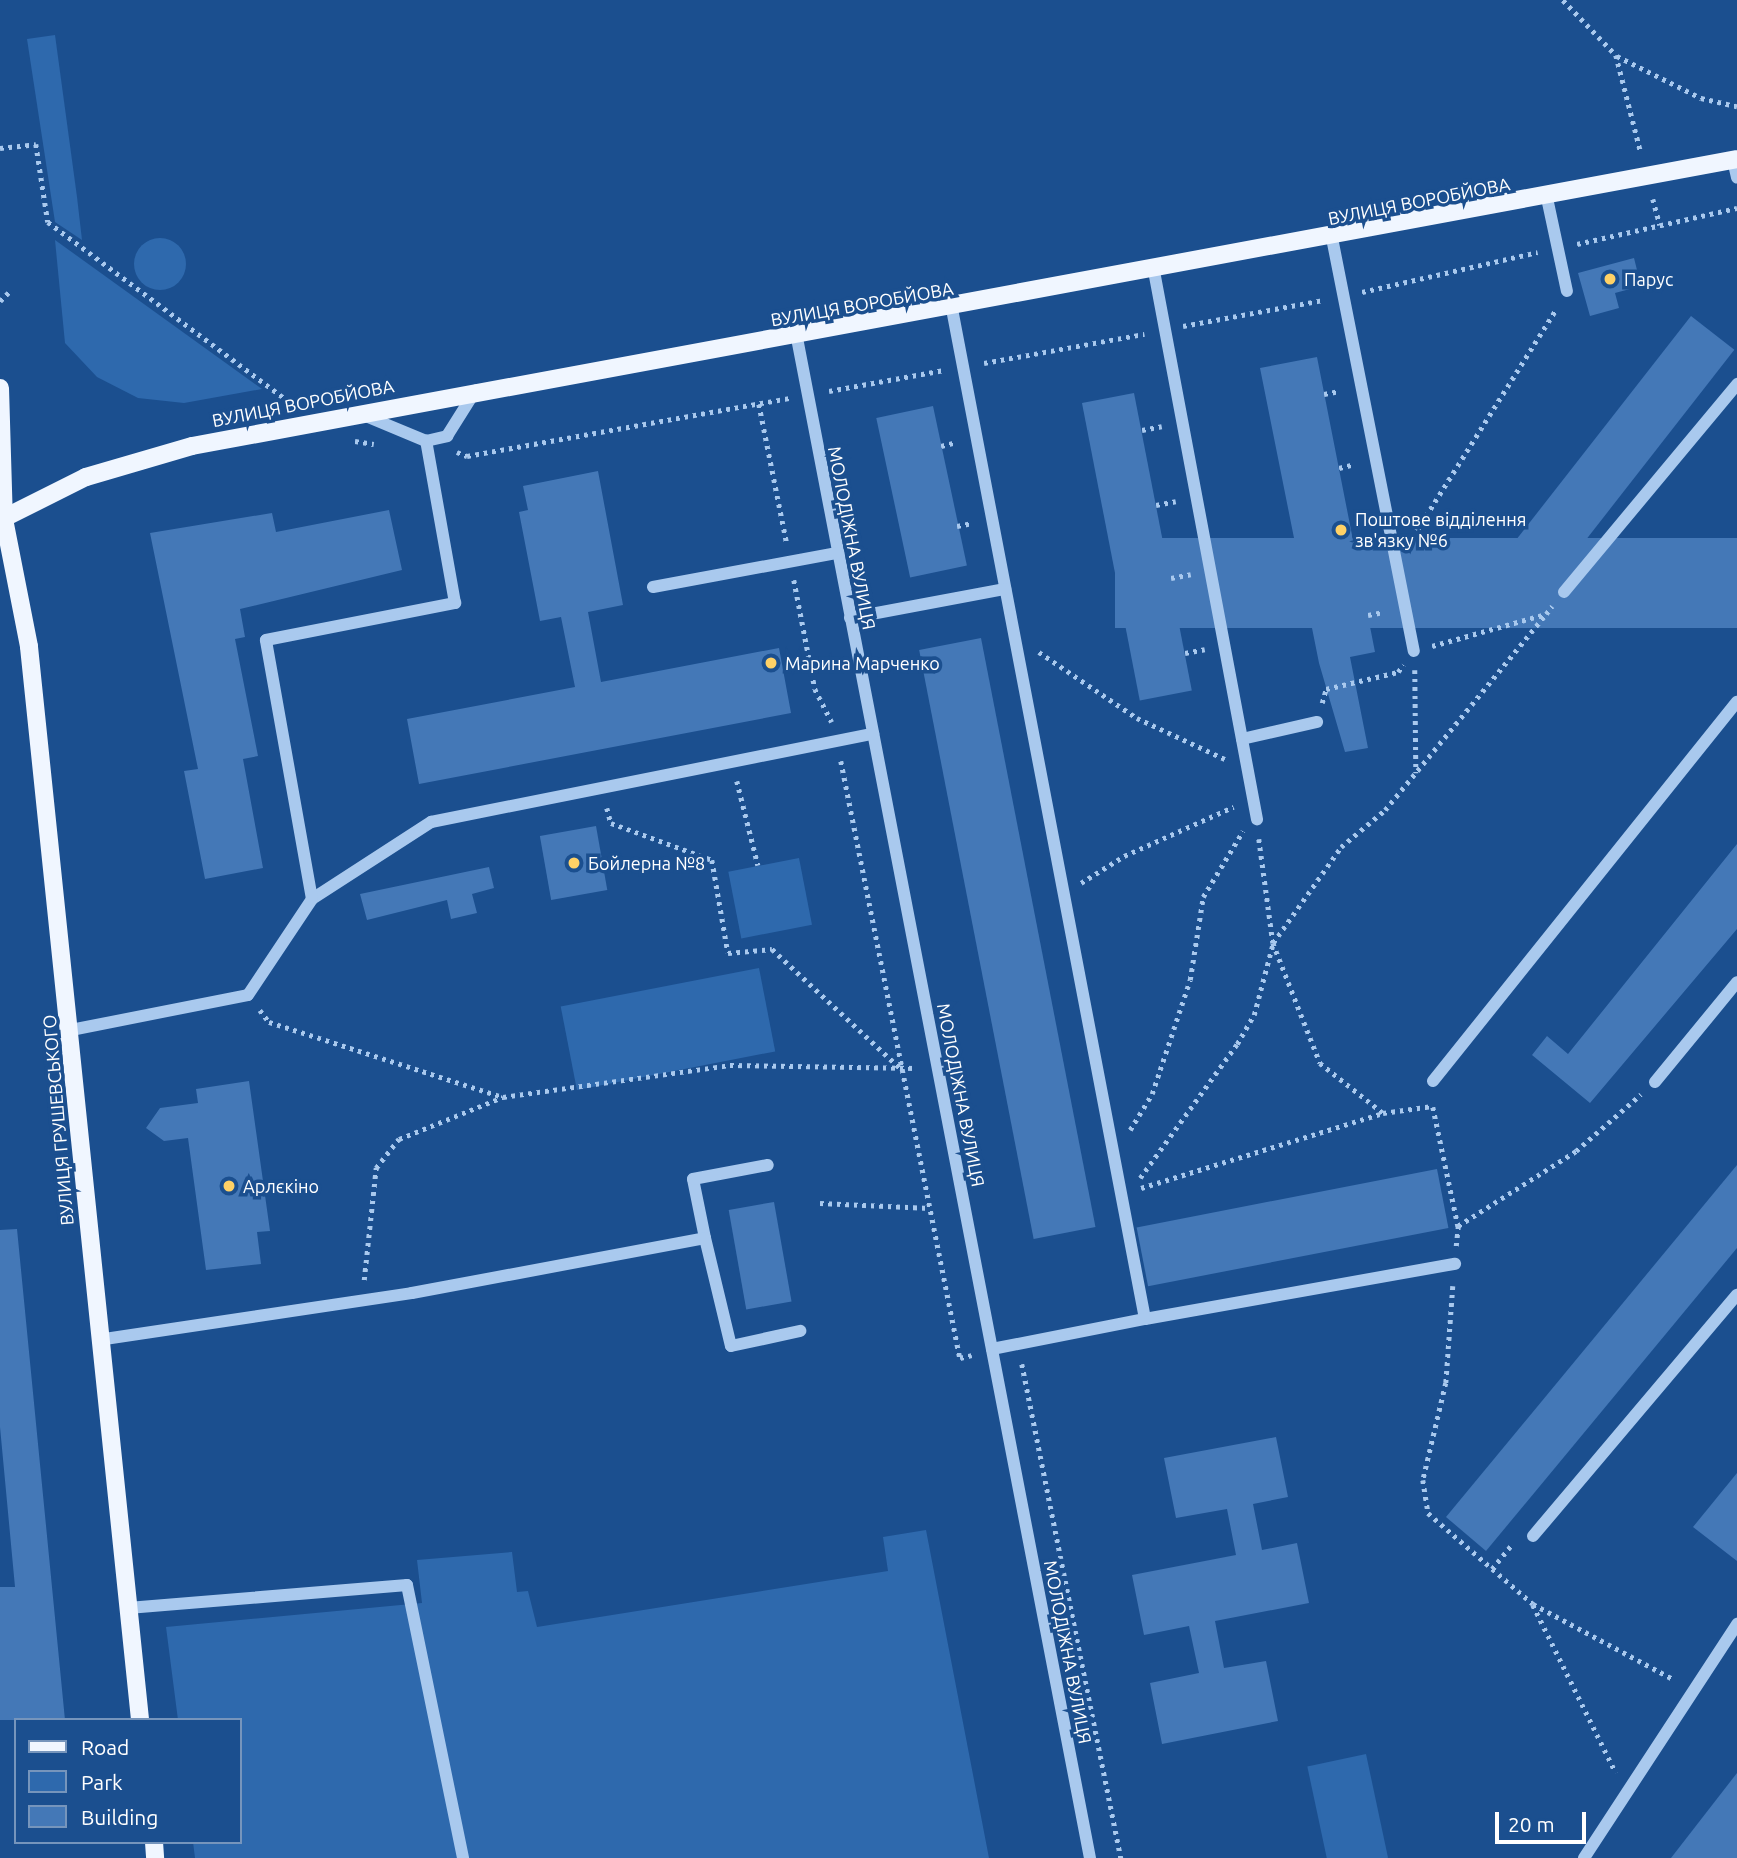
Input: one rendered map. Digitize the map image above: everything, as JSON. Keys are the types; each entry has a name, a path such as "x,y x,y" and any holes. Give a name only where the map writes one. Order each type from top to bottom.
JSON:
{"main road":[{"name":"ВУЛИЦЯ ВОРОБЙОВА","path":"2,520 86,478 192,446 476,390 797,338 1547,198 1735,160"},
{"name":"ВУЛИЦЯ ГРУШЕВСЬКОГО","path":"0,387 2,520 29,647 71,1030 98,1340 140,1718"}],"street":[{"path":"1735,160 1737,178"},
{"path":"1547,198 1567,291"},
{"path":"1332,238 1414,651"},
{"path":"1154,271 1255,809"},
{"path":"952,309 1145,1319"},
{"name":"МОЛОДІЖНА ВУЛИЦЯ","path":"797,338 836,553 1090,1858"},
{"path":"1564,592 1737,384"},
{"path":"360,414 426,441 447,436 476,390"},
{"path":"312,899 267,640 455,603 426,441"},
{"path":"653,587 836,553"},
{"path":"850,618 1005,589"},
{"path":"1433,1081 1737,702"},
{"path":"1241,739 1317,722"},
{"path":"71,1030 248,995 312,899 431,822 873,734"},
{"path":"1655,1082 1737,982"},
{"path":"768,1165 693,1179 731,1346 800,1331"},
{"path":"98,1340 362,1300 705,1238"},
{"path":"992,1349 1455,1264"},
{"path":"1533,1536 1737,1295"},
{"path":"128,1608 407,1585 463,1858"},
{"path":"1584,1858 1696,1691 1737,1623"}],"path":[{"path":"1563,0 1616,55 1701,98 1737,106"},
{"path":"1616,55 1660,225"},
{"path":"0,148 36,144 48,222 317,423 363,445 426,441 467,456 1344,296 1737,208"},
{"path":"0,301 10,291"},
{"path":"1397,563 1567,291"},
{"path":"1121,1195 1151,1168 1254,1015 1273,943 1341,847 1385,810 1564,592"},
{"path":"1317,722 1326,689 1398,672 1414,651 1545,614"},
{"path":"1014,638 1137,718 1248,775"},
{"path":"1414,651 1416,773"},
{"path":"732,762 758,865"},
{"path":"602,788 611,823 712,860 728,953 772,949 903,1071"},
{"path":"1063,895 1124,856 1255,809"},
{"path":"1255,809 1273,943 1320,1063 1383,1113"},
{"path":"1112,1148 1152,1094 1190,980 1203,897 1255,809"},
{"path":"248,995 269,1023 503,1097"},
{"path":"362,1300 376,1168 400,1139 503,1097 730,1065 903,1071 937,1064"},
{"path":"1433,1081 1433,1106 1458,1226 1446,1382 1423,1480 1428,1513 1533,1604 1696,1691"},
{"path":"1458,1226 1576,1151 1655,1082"},
{"path":"1121,1195 1383,1113 1433,1106"},
{"path":"820,1203 930,1208"},
{"path":"1492,1569 1516,1540 1533,1536"},
{"path":"1533,1604 1626,1793"}],"green space":[{"path":"55,35 82,240 55,222 27,39"},
{"path":"160,238 170,240 178,246 184,254 184,274 178,282 170,288 160,290 150,288 142,282 136,274 134,264 136,254 142,246 150,240"},
{"path":"55,240 262,389 184,403 138,398 97,377 65,343"},
{"path":"799,858 812,925 741,938 728,872"},
{"path":"759,968 775,1051 577,1090 561,1007"},
{"path":"926,1530 989,1858 195,1858 193,1844 242,1844 242,1718 178,1718 166,1627 422,1603 417,1560 512,1552 517,1592 528,1591 537,1627 888,1571 883,1537"},
{"path":"1366,1754 1388,1858 1327,1858 1307,1766"}],"building":[{"name":"Парус","path":"1634,258 1641,286 1615,293 1619,308 1590,316 1578,273"},
{"path":"1691,316 1734,350 1551,585 1508,551"},
{"path":"1317,357 1375,652 1350,657 1368,748 1345,752 1319,663 1260,368"},
{"path":"1134,393 1192,690 1140,701 1082,403"},
{"path":"933,406 967,565 910,577 876,418"},
{"path":"598,471 623,605 588,612 601,682 779,648 791,713 419,784 407,719 575,687 561,617 540,621 519,512 528,510 523,486"},
{"path":"389,510 402,570 240,609 245,637 235,639 258,756 243,759 263,868 205,879 184,771 198,769 150,533 272,513 276,532"},
{"path":"1115,538 1737,538 1737,628 1115,628"},
{"path":"981,638 1095,1227 1034,1239 919,650"},
{"name":"Бойлерна №8","path":"596,826 607,890 551,900 540,836"},
{"path":"1737,844 1737,929 1590,1103 1532,1055 1547,1036 1568,1054"},
{"path":"489,867 494,888 472,894 477,913 451,919 447,900 367,920 360,894"},
{"name":"Арлєкіно","path":"249,1081 270,1231 257,1232 261,1264 206,1270 188,1138 164,1141 146,1128 160,1108 198,1103 196,1089"},
{"path":"1737,1165 1737,1248 1486,1551 1446,1517"},
{"path":"1437,1169 1448,1228 1148,1286 1137,1227"},
{"path":"774,1202 792,1301 746,1309 729,1210"},
{"path":"17,1229 65,1718 0,1720 0,1587 15,1587 0,1427 0,1230"},
{"path":"1276,1437 1288,1497 1253,1504 1262,1550 1297,1543 1309,1603 1215,1621 1224,1668 1266,1661 1278,1721 1162,1744 1150,1683 1199,1673 1189,1626 1144,1635 1132,1575 1236,1555 1227,1509 1176,1518 1164,1458"},
{"path":"1737,1473 1737,1561 1693,1527"},
{"path":"1737,1773 1737,1858 1671,1858"}],"place":[{"name":"Парус","path":"1610,279"},
{"name":"Поштове відділення зв'язку №6","path":"1341,530"},
{"name":"Марина Марченко","path":"771,663"},
{"name":"Бойлерна №8","path":"574,863"},
{"name":"Арлєкіно","path":"229,1186"}]}
